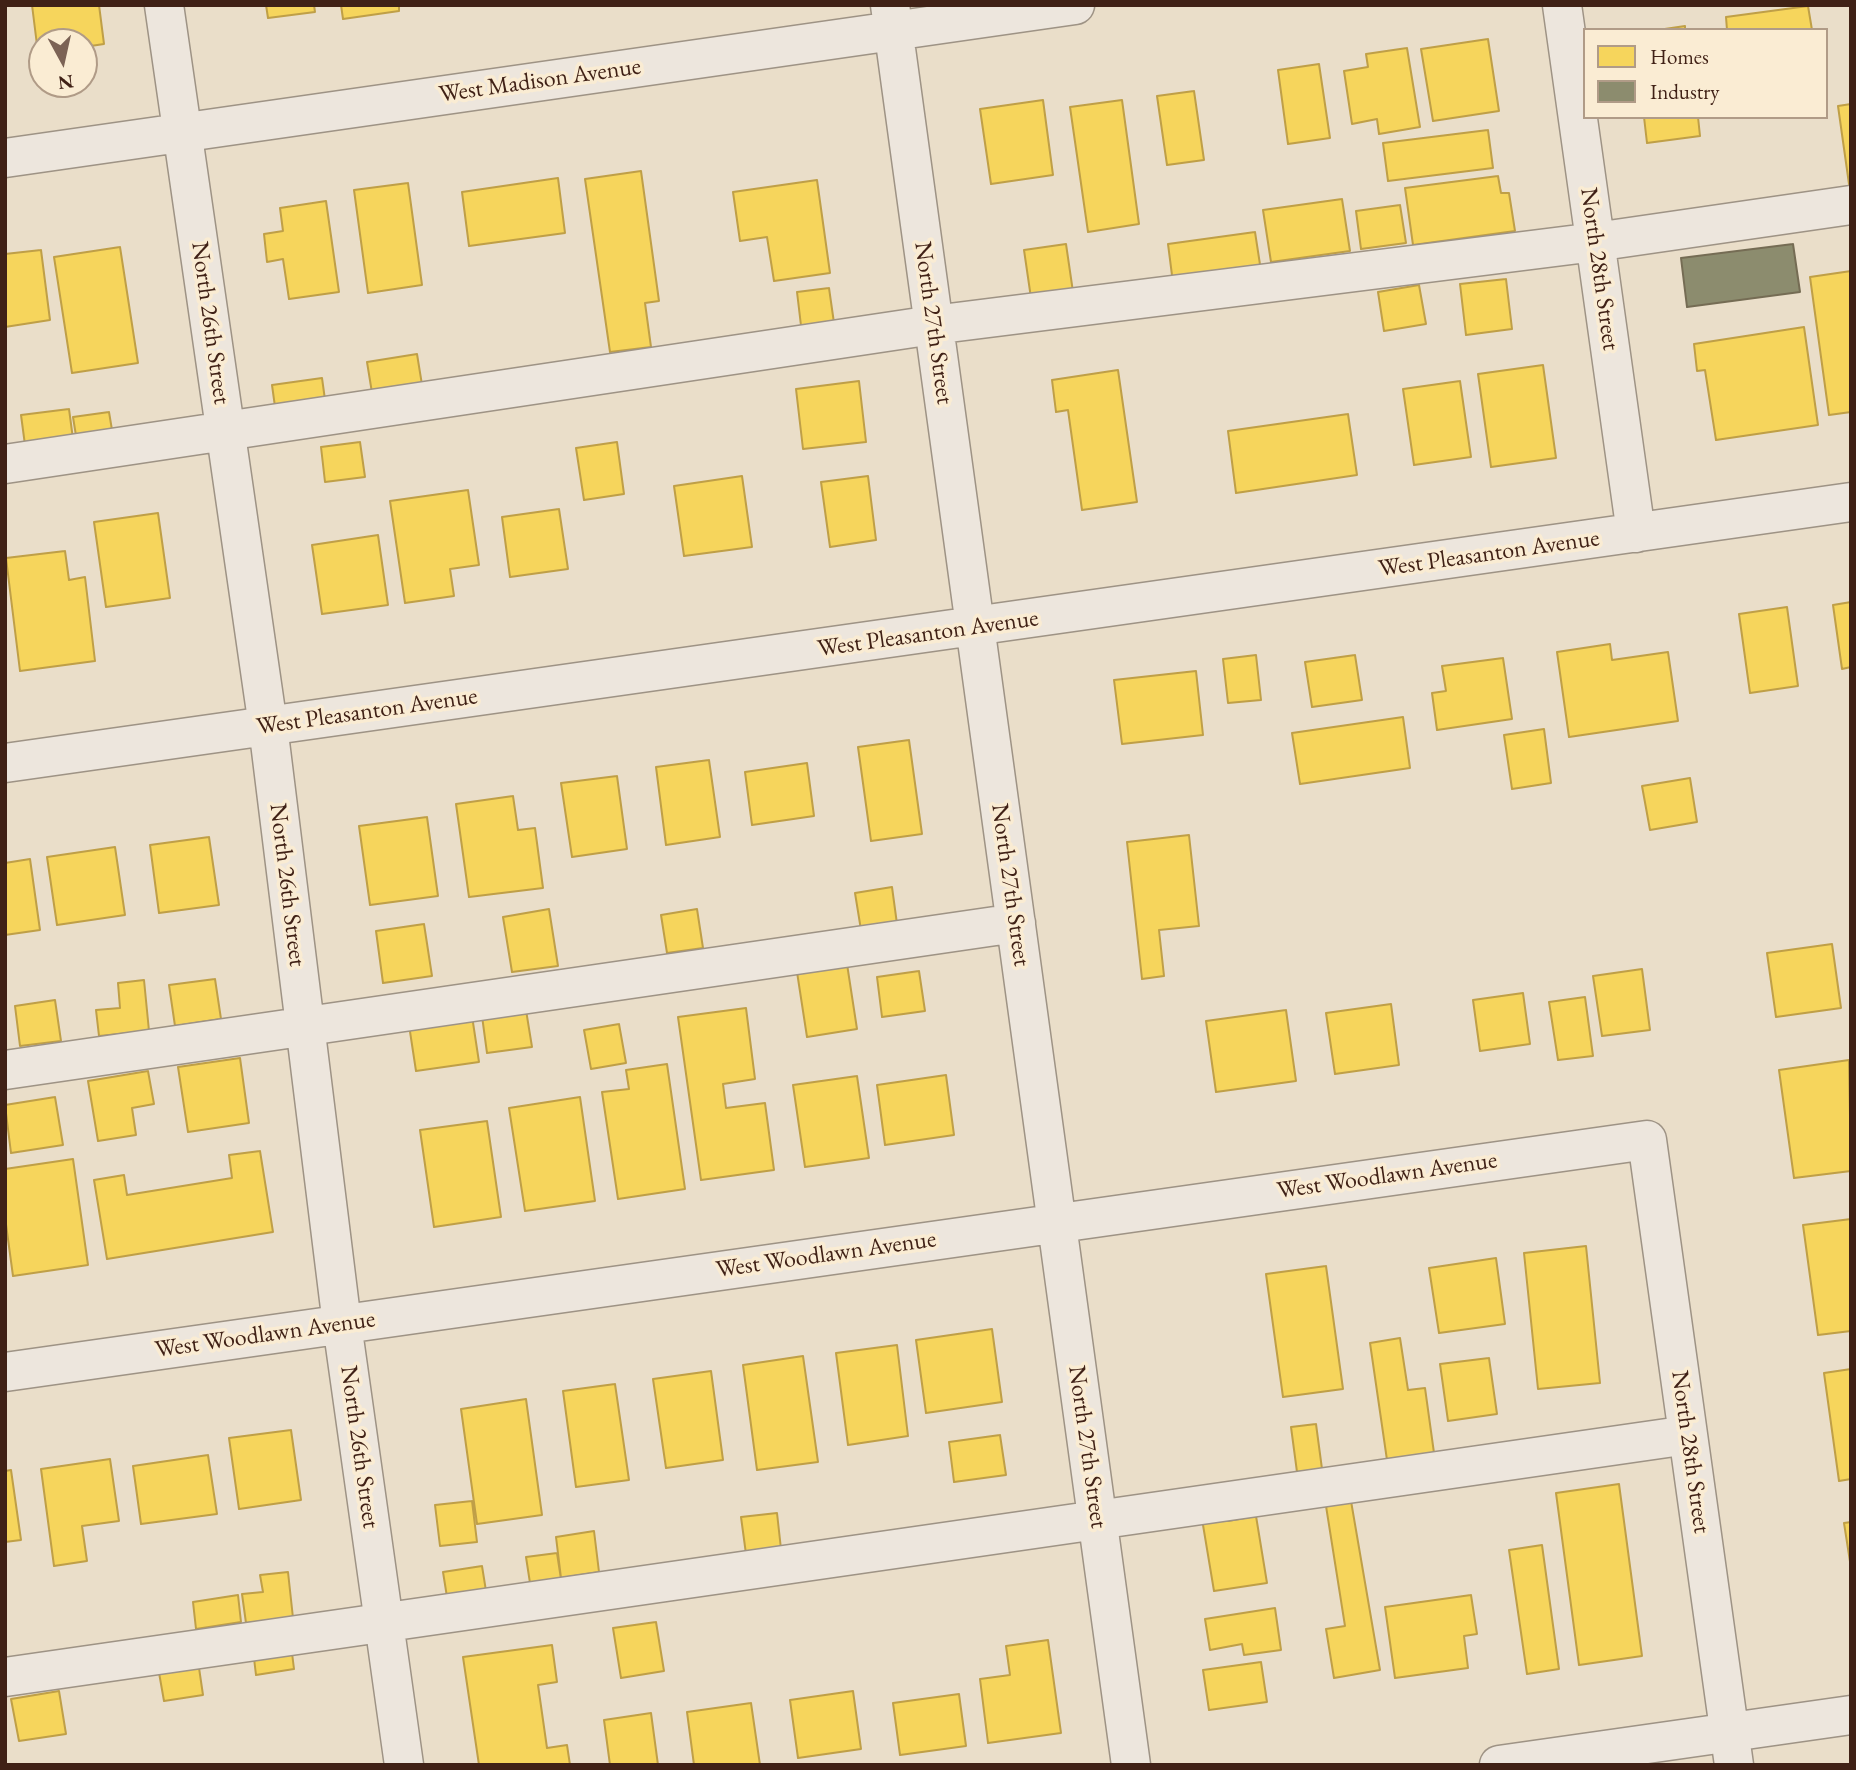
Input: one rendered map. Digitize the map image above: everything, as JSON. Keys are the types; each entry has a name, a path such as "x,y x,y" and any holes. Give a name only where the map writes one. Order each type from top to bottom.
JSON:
{"street":[{"name":"North 26th Street","path":"164,5 268,726 342,1324 404,1765"},
{"name":"West Madison Avenue","path":"5,158 183,133 891,18 1075,5"},
{"name":"North 28th Street","path":"1562,5 1636,533"},
{"name":"North 27th Street","path":"891,18 1131,1765"},
{"path":"5,464 933,325 1595,242 1851,205"},
{"name":"West Pleasanton Avenue","path":"5,763 975,628 1851,502"},
{"path":"5,1070 1016,923"},
{"name":"North 28th Street","path":"1647,1140 1731,1748"},
{"name":"West Woodlawn Avenue","path":"5,1372 1647,1140"},
{"path":"5,1677 1688,1436"},
{"path":"1499,1765 1731,1748 1851,1715"}],"building: Homes":[{"path":"32,5 99,5 104,44 98,45 98,28 35,28"},
{"path":"266,5 314,5 315,12 268,18"},
{"path":"341,5 399,5 399,11 343,19"},
{"path":"1808,6 1812,28 1727,28 1726,17"},
{"path":"1488,39 1499,111 1433,121 1421,49"},
{"path":"1407,48 1420,127 1379,134 1377,119 1352,124 1344,71 1368,67 1366,54"},
{"path":"1319,64 1330,138 1288,144 1278,70"},
{"path":"1194,91 1204,160 1167,165 1157,96"},
{"path":"1043,100 1053,175 991,184 980,109"},
{"path":"1122,100 1139,224 1088,232 1070,107"},
{"path":"1851,104 1851,184 1849,184 1838,106"},
{"path":"1644,119 1698,119 1700,136 1647,143"},
{"path":"1488,130 1493,168 1388,181 1383,143"},
{"path":"641,171 659,301 645,303 651,347 610,352 585,179"},
{"path":"1498,176 1501,193 1509,193 1515,231 1413,245 1405,188"},
{"path":"558,178 565,233 469,246 462,192"},
{"path":"817,180 830,273 774,281 767,237 740,241 733,192"},
{"path":"408,183 422,285 368,293 354,190"},
{"path":"1342,199 1350,251 1271,262 1263,210"},
{"path":"326,201 339,292 289,299 283,259 267,262 264,234 283,231 280,208"},
{"path":"1400,205 1406,243 1361,249 1356,211"},
{"path":"1255,232 1261,271 1173,283 1168,244"},
{"path":"1066,244 1073,292 1031,298 1024,250"},
{"path":"120,247 138,363 72,373 54,257"},
{"path":"41,250 50,320 5,327 5,254"},
{"path":"1851,271 1851,412 1829,415 1810,277"},
{"path":"1506,279 1512,329 1466,335 1460,284"},
{"path":"1419,285 1426,324 1384,331 1378,292"},
{"path":"829,288 835,330 802,334 797,292"},
{"path":"1804,327 1818,425 1716,440 1705,370 1697,371 1694,344"},
{"path":"417,354 423,391 373,399 367,362"},
{"path":"1543,365 1556,458 1491,467 1478,374"},
{"path":"1118,370 1137,502 1082,510 1068,410 1056,412 1052,380"},
{"path":"322,378 326,407 276,414 272,385"},
{"path":"859,381 866,442 803,449 796,389"},
{"path":"1460,381 1471,457 1414,465 1403,389"},
{"path":"69,409 73,439 25,445 21,415"},
{"path":"109,412 113,436 77,442 73,417"},
{"path":"1348,414 1357,475 1236,493 1228,431"},
{"path":"360,442 365,477 325,482 321,447"},
{"path":"617,442 624,494 584,500 576,448"},
{"path":"742,476 752,547 684,556 674,486"},
{"path":"868,476 876,540 830,547 821,482"},
{"path":"468,490 479,565 450,569 454,596 405,603 390,501"},
{"path":"559,509 568,569 510,577 502,517"},
{"path":"158,513 170,598 106,607 94,522"},
{"path":"378,535 388,605 322,614 312,545"},
{"path":"65,551 69,580 85,577 95,661 20,671 6,558"},
{"path":"1851,602 1851,667 1842,669 1833,605"},
{"path":"1787,607 1798,686 1750,693 1739,614"},
{"path":"1610,644 1612,660 1668,652 1678,721 1569,737 1557,652"},
{"path":"1256,655 1261,700 1228,703 1223,659"},
{"path":"1355,655 1362,700 1312,707 1305,662"},
{"path":"1503,658 1512,719 1437,730 1432,693 1446,691 1442,666"},
{"path":"1196,671 1203,735 1122,744 1114,680"},
{"path":"1403,717 1410,768 1300,784 1292,733"},
{"path":"1544,729 1551,783 1512,789 1504,735"},
{"path":"909,740 922,834 871,841 858,747"},
{"path":"709,760 720,837 666,845 656,767"},
{"path":"807,763 814,816 752,825 745,772"},
{"path":"617,776 627,849 572,857 561,783"},
{"path":"1690,778 1697,822 1650,830 1642,786"},
{"path":"513,796 518,830 535,828 543,888 469,897 456,804"},
{"path":"427,817 438,896 370,905 359,826"},
{"path":"1189,835 1199,926 1159,930 1164,976 1142,979 1127,842"},
{"path":"209,837 219,905 159,913 150,845"},
{"path":"115,847 125,915 57,925 47,857"},
{"path":"30,859 40,930 5,935 5,863"},
{"path":"892,887 897,924 861,930 855,893"},
{"path":"549,909 558,966 512,972 503,917"},
{"path":"697,909 703,948 667,953 661,915"},
{"path":"424,924 432,976 383,983 376,931"},
{"path":"1832,944 1841,1008 1776,1017 1767,953"},
{"path":"847,964 857,1029 807,1037 797,972"},
{"path":"1642,969 1650,1030 1602,1036 1593,976"},
{"path":"919,971 925,1011 882,1017 877,977"},
{"path":"215,979 221,1019 175,1026 169,985"},
{"path":"144,980 149,1031 99,1036 96,1010 120,1008 118,983"},
{"path":"1523,993 1530,1044 1480,1051 1473,1000"},
{"path":"1585,997 1593,1056 1558,1060 1549,1002"},
{"path":"55,1000 61,1041 20,1046 15,1006"},
{"path":"1391,1004 1399,1065 1335,1074 1326,1013"},
{"path":"746,1008 755,1079 723,1084 726,1108 765,1103 774,1170 701,1180 678,1017"},
{"path":"526,1010 532,1047 487,1053 482,1016"},
{"path":"1286,1010 1296,1081 1216,1092 1206,1021"},
{"path":"472,1016 479,1062 416,1071 409,1025"},
{"path":"619,1024 626,1063 591,1069 584,1030"},
{"path":"240,1058 249,1123 188,1132 178,1067"},
{"path":"1849,1060 1851,1171 1794,1178 1779,1070"},
{"path":"667,1064 685,1189 618,1199 602,1092 629,1089 626,1070"},
{"path":"148,1071 154,1104 132,1108 136,1135 98,1141 88,1081"},
{"path":"946,1075 954,1135 885,1145 877,1085"},
{"path":"857,1076 869,1158 805,1167 793,1085"},
{"path":"55,1097 63,1145 11,1153 5,1105"},
{"path":"580,1097 595,1201 525,1211 509,1108"},
{"path":"487,1121 501,1217 434,1227 420,1130"},
{"path":"260,1151 273,1232 107,1259 94,1180 124,1175 127,1195 232,1178 229,1155"},
{"path":"73,1159 88,1265 13,1276 5,1217 5,1169"},
{"path":"1851,1219 1851,1331 1818,1335 1803,1225"},
{"path":"1586,1246 1600,1383 1538,1389 1524,1253"},
{"path":"1496,1258 1505,1324 1439,1333 1429,1268"},
{"path":"1326,1266 1343,1389 1283,1397 1266,1274"},
{"path":"992,1329 1002,1402 926,1413 916,1340"},
{"path":"1400,1338 1408,1390 1425,1388 1434,1453 1387,1460 1370,1343"},
{"path":"897,1345 908,1436 848,1445 836,1353"},
{"path":"803,1356 818,1462 757,1470 743,1365"},
{"path":"1489,1358 1497,1414 1448,1421 1440,1364"},
{"path":"1851,1369 1851,1479 1839,1481 1824,1373"},
{"path":"711,1371 723,1460 666,1468 653,1379"},
{"path":"615,1384 629,1480 576,1487 563,1391"},
{"path":"526,1399 542,1515 477,1524 461,1409"},
{"path":"1316,1424 1322,1469 1297,1472 1291,1427"},
{"path":"291,1430 301,1500 239,1509 229,1438"},
{"path":"1000,1435 1006,1475 954,1482 949,1442"},
{"path":"208,1455 217,1514 141,1524 133,1466"},
{"path":"110,1459 119,1521 82,1526 87,1561 54,1566 41,1469"},
{"path":"11,1470 21,1540 5,1542 5,1471"},
{"path":"1619,1484 1642,1656 1579,1665 1556,1493"},
{"path":"472,1501 477,1542 440,1546 435,1505"},
{"path":"1351,1501 1380,1670 1334,1678 1326,1629 1345,1626 1326,1506"},
{"path":"777,1513 781,1549 746,1554 741,1517"},
{"path":"1227,1515 1228,1521 1256,1516 1267,1583 1214,1591 1202,1519"},
{"path":"1851,1522 1851,1568 1844,1523"},
{"path":"594,1531 599,1572 561,1578 556,1537"},
{"path":"1542,1545 1559,1669 1527,1674 1509,1550"},
{"path":"557,1553 561,1579 530,1583 526,1557"},
{"path":"482,1566 486,1591 447,1597 443,1572"},
{"path":"288,1572 293,1618 246,1623 242,1594 263,1592 260,1575"},
{"path":"238,1595 241,1622 196,1629 193,1602"},
{"path":"1471,1595 1477,1634 1464,1636 1468,1668 1395,1678 1385,1607"},
{"path":"1275,1608 1281,1650 1244,1655 1242,1644 1210,1650 1205,1619"},
{"path":"656,1622 664,1671 621,1678 613,1628"},
{"path":"1048,1640 1061,1733 988,1743 980,1679 1010,1675 1006,1646"},
{"path":"291,1645 294,1669 256,1675 253,1650"},
{"path":"552,1645 557,1682 538,1685 547,1748 567,1745 570,1765 479,1765 463,1657"},
{"path":"198,1661 203,1695 164,1701 158,1667"},
{"path":"1261,1662 1267,1702 1209,1710 1203,1670"},
{"path":"59,1691 66,1734 19,1741 11,1699"},
{"path":"853,1691 861,1749 798,1758 790,1700"},
{"path":"959,1694 966,1746 900,1755 893,1703"},
{"path":"751,1703 760,1765 694,1765 687,1712"},
{"path":"651,1713 658,1765 610,1765 604,1720"}],"building: Industry":[{"path":"1793,244 1800,292 1687,307 1681,258"}]}
